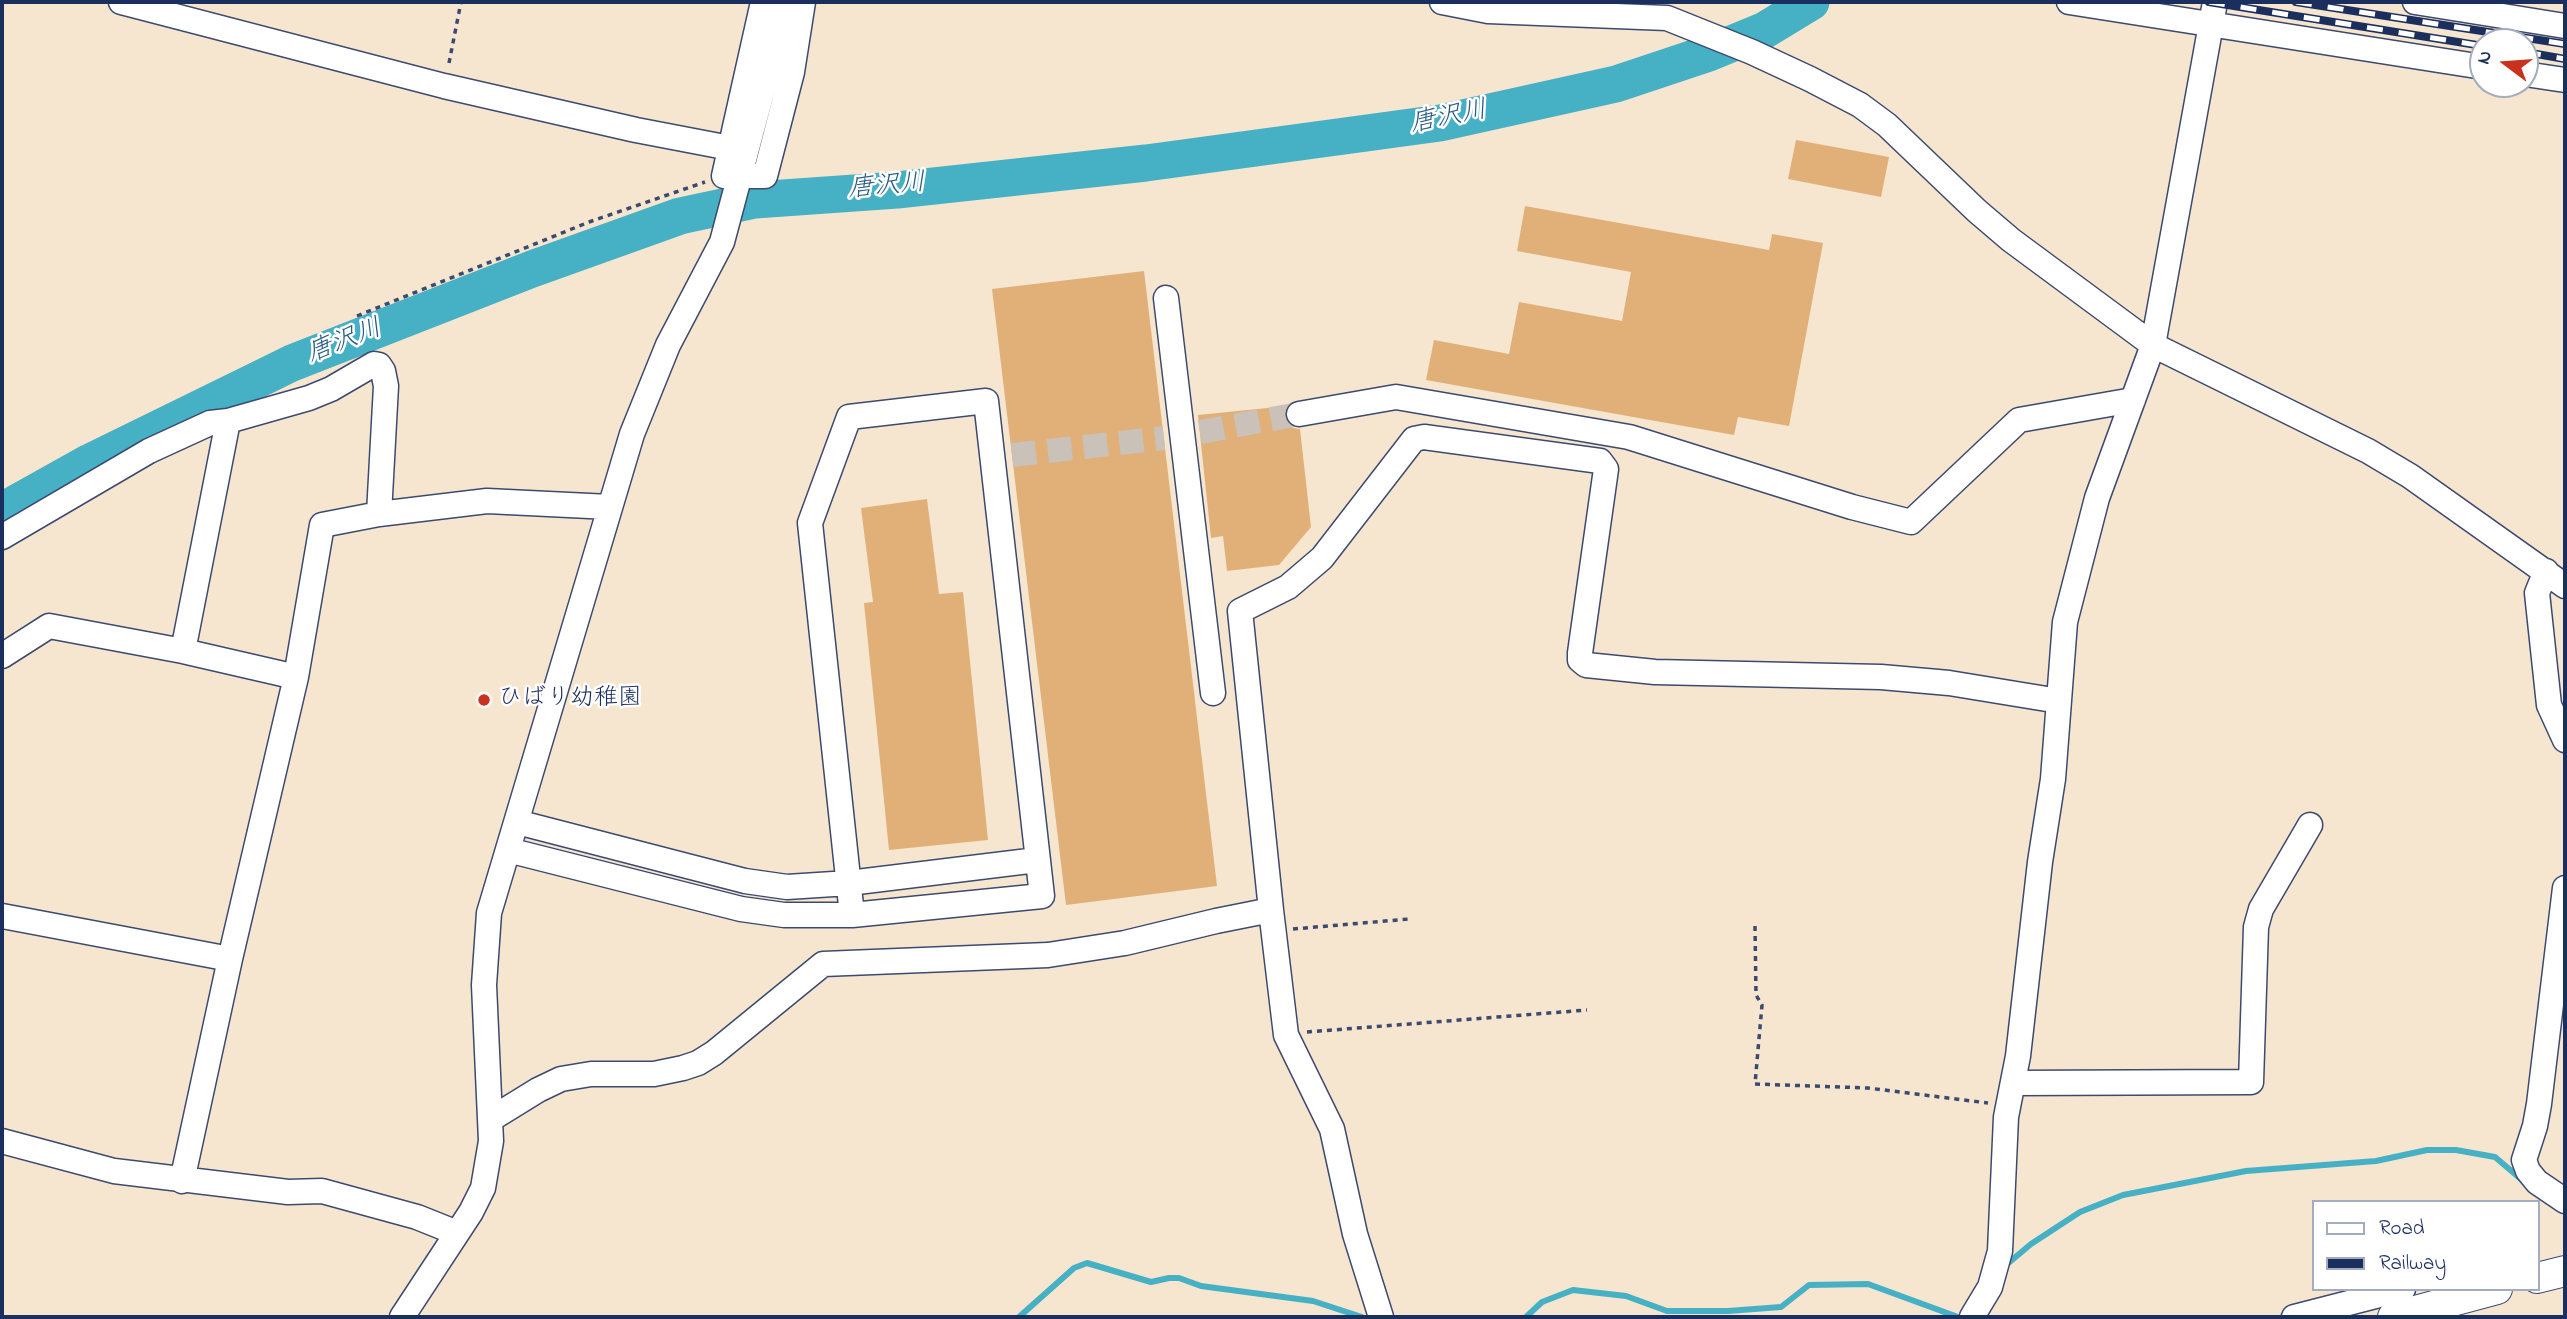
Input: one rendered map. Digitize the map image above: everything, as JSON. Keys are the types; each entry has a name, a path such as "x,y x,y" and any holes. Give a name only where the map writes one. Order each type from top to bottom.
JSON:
{"main road":[{"path":"2539,1278 2565,1271"},
{"path":"2393,1317 2490,1291"}],"street":[{"path":"121,2 444,86 636,130 730,148"},
{"path":"734,180 730,148 764,2"},
{"path":"402,1317 483,1188 489,1163 491,1119 484,985 489,913 632,434 663,356 722,242 729,220 734,180 770,62 779,2"},
{"path":"734,180 765,176 792,72 803,2"},
{"path":"1442,2 1488,12 1667,10 1709,34 1810,79 1860,105 1887,125 2011,240 2153,345 2368,451 2410,476 2560,581 2537,593 2549,705 2565,740"},
{"path":"2069,2 2213,12 2469,64"},
{"path":"2415,2 2467,6 2565,26"},
{"path":"1972,1317 1990,1287 1999,1258 2010,1094 2018,1056 2040,862 2053,779 2065,622 2098,498 2153,345 2213,12"},
{"path":"2539,76 2565,80"},
{"path":"1166,298 1213,693"},
{"path":"2,537 149,452 210,422 228,421 309,398 331,389 369,365 379,365 386,386 379,514"},
{"path":"1299,414 1396,397 1629,437 1852,507 1911,522 2019,419 2133,400"},
{"path":"508,850 741,909 817,917 852,915 1042,896 1002,456 986,401 849,417 810,523 852,915"},
{"path":"183,652 228,421"},
{"path":"1381,1317 1355,1234 1332,1129 1286,1035 1240,611 1288,587 1322,558 1414,439 1424,437 1600,461 1606,469 1580,653 1580,660 1586,665 1655,672 1881,677 1950,683 2059,701"},
{"path":"182,1181 230,959 296,677 321,525 379,514 487,501 610,507"},
{"path":"2,656 49,626 296,677"},
{"path":"517,822 745,881 787,887 849,883 1037,860"},
{"path":"2010,1094 2251,1082 2256,927 2260,909 2310,825"},
{"path":"2552,1200 2528,1171 2524,1160 2539,1104 2563,936 2565,888"},
{"path":"2,916 230,959"},
{"path":"491,1119 561,1079 591,1074 667,1072 698,1063 823,964 1048,955 1125,943 1216,921 1272,921"},
{"path":"2,1141 114,1171 288,1192 322,1191 417,1217 457,1233"},
{"path":"2294,1317 2395,1291"}],"path":[{"path":"444,86 461,2"},
{"path":"357,316 589,222 734,180"},
{"path":"1272,921 1409,919"},
{"path":"1755,926 1756,995 1762,1005 1755,1084 2010,1094"},
{"path":"1286,1035 1317,1030 1587,1010"}],"building":[{"path":"1796,140 1889,157 1881,197 1788,179"},
{"path":"1525,206 1769,250 1772,234 1823,243 1789,426 1738,417 1734,435 1426,380 1434,340 1509,354 1519,302 1622,321 1631,272 1517,251"},
{"path":"1144,271 1217,886 1066,905 992,289"},
{"path":"1287,406 1284,416 1287,423 1300,429 1311,527 1279,565 1227,571 1223,536 1211,538 1198,415"},
{"path":"927,499 939,594 963,592 988,840 889,850 864,603 873,602 861,508"}],"waterway":[{"name":"唐沢川","path":"2,511 90,462 292,363 532,269 680,216 755,200 897,190 1146,163 1440,123 1616,84 1709,53 1765,30 1811,2"},
{"path":"2006,1265 2031,1244 2080,1212 2123,1195 2246,1171 2376,1161 2427,1150 2456,1150 2495,1157 2522,1180"},
{"path":"1019,1317 1074,1268 1087,1263 1151,1282 1179,1278 1201,1286 1313,1301 1362,1317"},
{"path":"1526,1317 1542,1302 1573,1290 1626,1296 1667,1311 1728,1311 1781,1307 1809,1285 1868,1284 1958,1317"}],"tunnel":[{"path":"1200,432 1299,414"},
{"path":"1012,455 1164,438"}],"railway":[{"path":"2209,2 2469,44"},
{"path":"2296,2 2565,44"},
{"path":"2539,54 2565,59"}],"place":[{"name":"ひばり幼稚園","path":"484,700"}]}
